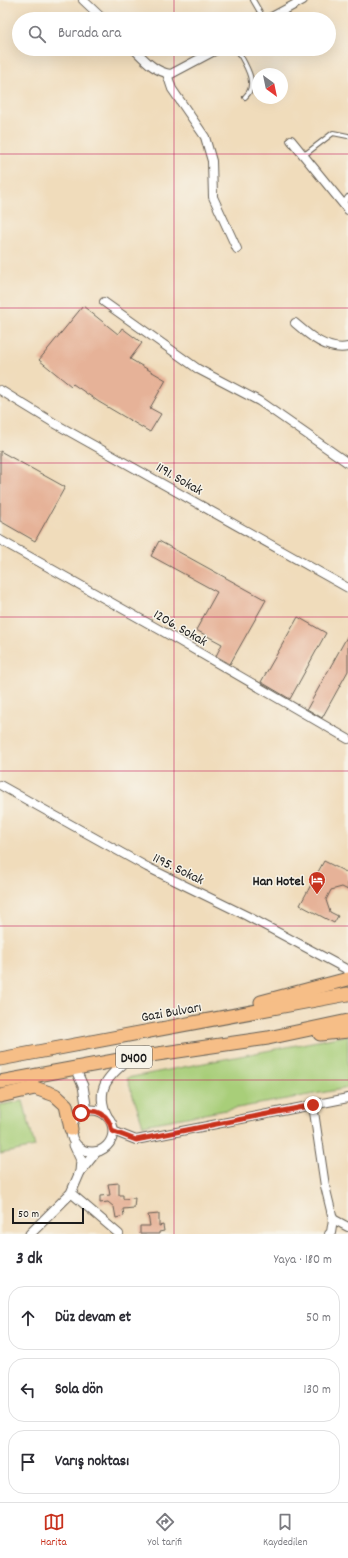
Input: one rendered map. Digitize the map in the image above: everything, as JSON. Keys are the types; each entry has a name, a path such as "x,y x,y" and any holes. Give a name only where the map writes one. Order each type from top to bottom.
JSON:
{"highway":[{"path":"165,1028 348,979"},
{"name":"Gazi Bulvarı","path":"0,1059 348,994"},
{"name":"D400","path":"0,1082 130,1058 268,1038 348,1021"},
{"path":"268,1038 348,1032"},
{"path":"0,1096 35,1088 55,1095 66,1105 72,1135"}],"street":[{"path":"83,0 95,12"},
{"path":"281,12 303,0"},
{"path":"141,56 153,67 167,74 171,74 205,56"},
{"path":"167,74 172,89 205,136 212,161 213,197 237,249"},
{"path":"291,140 303,157 346,204"},
{"path":"104,302 198,369 259,401 348,463"},
{"path":"295,323 319,342 328,346 348,347"},
{"name":"1191. Sokak","path":"0,390 54,423 348,588"},
{"name":"1206. Sokak","path":"0,540 162,631 348,739"},
{"name":"1195. Sokak","path":"0,785 147,867 247,916 348,970"},
{"path":"80,1172 96,1152 108,1144 112,1131 102,1105 104,1086 111,1074 130,1058"},
{"path":"75,1068 83,1086 88,1111"},
{"path":"112,1131 136,1140 348,1098"},
{"path":"313,1105 333,1219 331,1232 329,1234"},
{"path":"30,1234 72,1193 80,1172 81,1160 72,1135 76,1117 88,1111 95,1111 107,1118"},
{"path":"72,1135 83,1150 96,1152"},
{"path":"72,1193 120,1234"},
{"path":"333,1219 348,1227"}],"lane":[{"path":"252,0 260,12"},
{"path":"240,56 251,81 251,90 245,97"},
{"path":"303,157 333,133 348,136"}],"green space":[{"path":"348,1035 348,1088 143,1125 127,1078"},
{"path":"23,1101 35,1147 0,1154 0,1105"}],"building":[{"path":"83,306 118,334 122,328 142,343 130,359 166,380 150,408 161,414 150,432 99,402 73,384 71,386 39,360"},
{"path":"0,451 65,487 35,541 0,521"},
{"path":"159,541 266,600 230,664 216,656 222,644 196,630 217,592 151,556"},
{"path":"298,617 326,633 290,699 261,682"},
{"path":"348,635 348,671 322,718 307,709"},
{"name":"Han Hotel","path":"324,861 348,873 348,890 342,887 331,890 326,900 330,912 338,916 334,923 300,905"},
{"path":"119,1183 119,1195 123,1195 123,1199 135,1198 134,1208 123,1209 124,1216 116,1218 114,1207 108,1202 100,1203 100,1196 110,1195 108,1184"},
{"path":"159,1214 159,1226 163,1225 164,1231 159,1232 159,1234 140,1234 140,1226 150,1226 148,1215"}],"place":[{"name":"Han Hotel","path":"317,895"}],"route":[{"path":"81,1113 88,1111 102,1113 111,1124 112,1131 136,1140 313,1105"}]}
